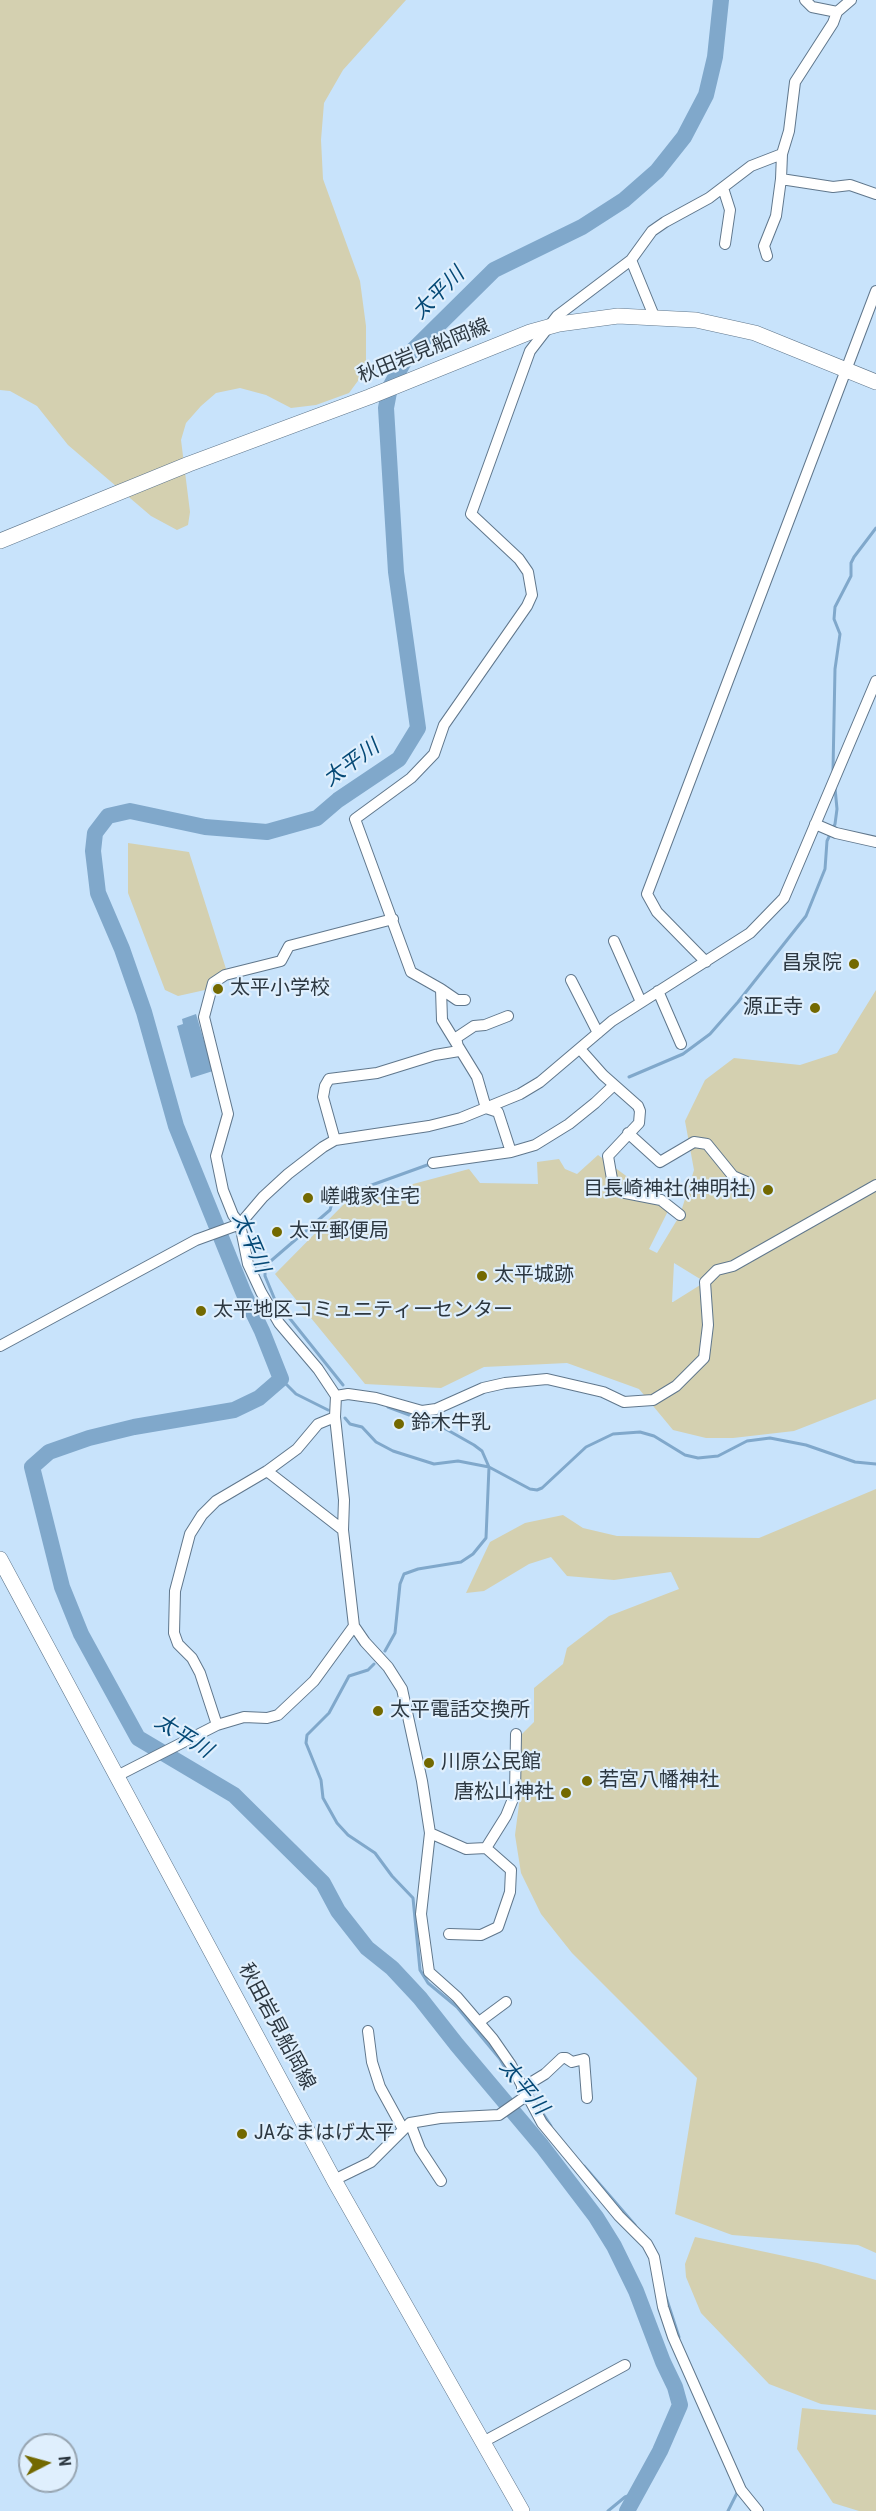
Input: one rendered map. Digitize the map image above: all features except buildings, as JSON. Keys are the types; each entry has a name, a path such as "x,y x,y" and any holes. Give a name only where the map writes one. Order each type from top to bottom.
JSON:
{"main road":[{"name":"秋田岩見船岡線","path":"0,541 189,464 549,326 618,316 654,316 696,320 755,333 846,372 876,382"},
{"name":"秋田岩見船岡線","path":"0,1559 334,2180 522,2511"}],"street":[{"path":"805,0 812,7 837,12"},
{"path":"767,256 764,246 776,216 782,179 782,154 789,131 795,82 833,23 837,12 851,0"},
{"path":"465,1000 457,1000 411,972 355,819 411,778 434,754 444,725 527,606 532,595 528,572 519,559 471,514 530,351 557,316 630,260 640,244 658,226 723,189 751,166 782,154"},
{"path":"782,179 833,187 850,185 876,194"},
{"path":"723,189 730,210 725,244"},
{"path":"630,260 654,316"},
{"path":"706,962 657,912 647,894 876,291"},
{"path":"0,1346 199,1238 238,1225 288,1174 335,1140 429,1126 461,1118 520,1094 540,1082 598,1033 641,1002 750,933 784,898 826,828 830,788 876,681"},
{"path":"826,828 876,842"},
{"path":"393,920 289,946 280,961 225,975 213,983 204,1017 228,1114 216,1155 223,1190 238,1225 248,1264 261,1292 279,1323 318,1369 336,1396 335,1417 344,1500 343,1530 354,1626 365,1642 388,1666 402,1689 417,1755 430,1833 421,1914 429,1972 458,1997 479,2022 511,2065 522,2095 542,2123 619,2216 647,2244 654,2257 663,2307 673,2337 739,2486 758,2511"},
{"path":"614,941 641,1002"},
{"path":"571,980 598,1033"},
{"path":"441,989 442,1020 477,1077 486,1108"},
{"path":"658,991 681,1044"},
{"path":"459,1051 456,1038 474,1026 485,1025 508,1016"},
{"path":"580,1048 638,1106 640,1111 639,1123 628,1132 608,1156 615,1186 620,1192 661,1200 680,1215"},
{"path":"335,1140 323,1097 329,1079 377,1072 435,1055 459,1051"},
{"path":"433,1162 512,1152 535,1145 569,1124 614,1084"},
{"path":"486,1108 498,1112 512,1152"},
{"path":"628,1132 660,1162 694,1142 706,1144 733,1176 749,1183"},
{"path":"336,1396 348,1394 376,1398 422,1411 436,1409 483,1388 505,1383 547,1379 603,1392 624,1402 652,1400 676,1386 704,1358 708,1325 705,1282 717,1270 733,1266 876,1185"},
{"path":"217,1725 200,1673 192,1658 178,1644 174,1633 174,1591 190,1534 202,1515 216,1501 267,1471 297,1449 318,1424 335,1417"},
{"path":"267,1471 343,1530"},
{"path":"117,1776 217,1725 244,1717 267,1718 278,1715 314,1681 354,1626"},
{"path":"486,1848 506,1816 515,1794 516,1734"},
{"path":"430,1833 466,1849 486,1848 511,1870 510,1892 498,1927 481,1935 449,1934"},
{"path":"479,2022 506,2002"},
{"path":"368,2031 372,2062 380,2087 441,2181"},
{"path":"334,2180 371,2162 406,2126 440,2118 499,2115 558,2060 566,2058 572,2062 584,2059 586,2098"},
{"path":"483,2442 624,2365"}],"shaded area":[{"path":"0,0 406,0 343,70 324,103 321,140 323,179 360,281 366,326 366,370 349,393 316,405 291,408 266,395 240,388 216,393 186,423 181,440 190,512 188,525 177,530 151,516 68,445 37,406 10,391 0,390"},
{"path":"128,843 189,852 227,972 205,990 178,996 165,990 128,893"},
{"path":"876,990 876,1399 794,1431 733,1438 706,1438 673,1430 639,1389 567,1363 484,1367 441,1388 365,1384 275,1274 346,1202 469,1169 480,1183 538,1184 537,1162 559,1159 565,1169 577,1174 598,1155 641,1187 671,1205 649,1249 657,1253 680,1215 694,1170 685,1121 705,1080 734,1058 800,1065 837,1053","holes":["674,1263 705,1282 673,1302 672,1302"]},
{"path":"876,1489 876,2253 858,2245 732,2235 675,2214 697,2078 572,1953 541,1914 521,1873 515,1835 521,1789 518,1738 534,1722 534,1688 563,1664 567,1648 609,1616 679,1589 671,1572 614,1580 567,1576 551,1557 529,1564 484,1591 466,1593 490,1542 525,1523 563,1515 583,1528 617,1536 759,1538"},
{"path":"695,2237 817,2263 876,2280 876,2410 821,2404 769,2384 701,2313 686,2277 685,2264"},
{"path":"802,2408 876,2415 876,2511 859,2511 833,2503 797,2449"}],"water":[{"path":"196,1014 213,1071 191,1078 177,1026 183,1024 182,1019"}],"waterway":[{"name":"太平川","path":"627,2511 660,2451 680,2405 675,2387 636,2291 614,2246 596,2217 542,2146 420,1998 392,1968 367,1948 338,1911 323,1883 234,1795 138,1738 81,1634 62,1587 32,1467 49,1452 89,1438 134,1427 234,1410 259,1398 281,1379 176,1126 144,1012 122,949 98,893 93,851 95,833 108,816 130,811 205,827 267,832 317,818 338,800 399,759 418,728 396,572 386,408 390,387 407,356 494,270 582,227 624,200 657,171 684,137 706,95 715,57 721,0"},
{"path":"833,770 835,669 840,634 834,619 835,607 851,576 851,563 854,557 876,528"},
{"path":"629,1077 683,1054 710,1034 806,916 825,869 827,841 835,824 837,809 835,788"},
{"path":"343,1385 275,1300 265,1276 265,1266 330,1210 333,1199 430,1164"},
{"path":"281,1379 296,1394 328,1410"},
{"path":"385,1651 395,1633 400,1584 404,1574 418,1569 461,1562 473,1554 486,1538 489,1467 482,1451 474,1445 444,1428 388,1407"},
{"path":"345,1418 350,1424 362,1427 376,1442 393,1451 434,1464 458,1461 489,1467 530,1489 537,1490 586,1447 613,1434 640,1432 654,1436 685,1455 698,1458 718,1456 747,1441 770,1438 806,1445 855,1462 876,1464"},
{"path":"374,1664 368,1670 349,1676 329,1713 307,1735 306,1743 321,1780 323,1798 337,1823 348,1835 375,1853 392,1876 413,1898 420,1970 428,1983 457,2007 500,2059 509,2075"},
{"path":"542,2112 551,2126"},
{"path":"584,2166 635,2225"},
{"path":"666,2297 679,2337"},
{"path":"728,2511 738,2491"},
{"path":"608,2511 625,2497 636,2493"}],"place":[{"name":"昌泉院","path":"854,964"},
{"name":"太平小学校","path":"218,989"},
{"name":"源正寺","path":"815,1008"},
{"name":"目長崎神社(神明社)","path":"768,1190"},
{"name":"嵯峨家住宅","path":"308,1198"},
{"name":"太平郵便局","path":"277,1232"},
{"name":"太平城跡","path":"482,1276"},
{"name":"太平地区コミュニティーセンター","path":"201,1311"},
{"name":"鈴木牛乳","path":"399,1424"},
{"name":"太平電話交換所","path":"378,1711"},
{"name":"川原公民館","path":"429,1763"},
{"name":"若宮八幡神社","path":"587,1781"},
{"name":"唐松山神社","path":"566,1793"},
{"name":"JAなまはげ太平","path":"242,2134"}]}
